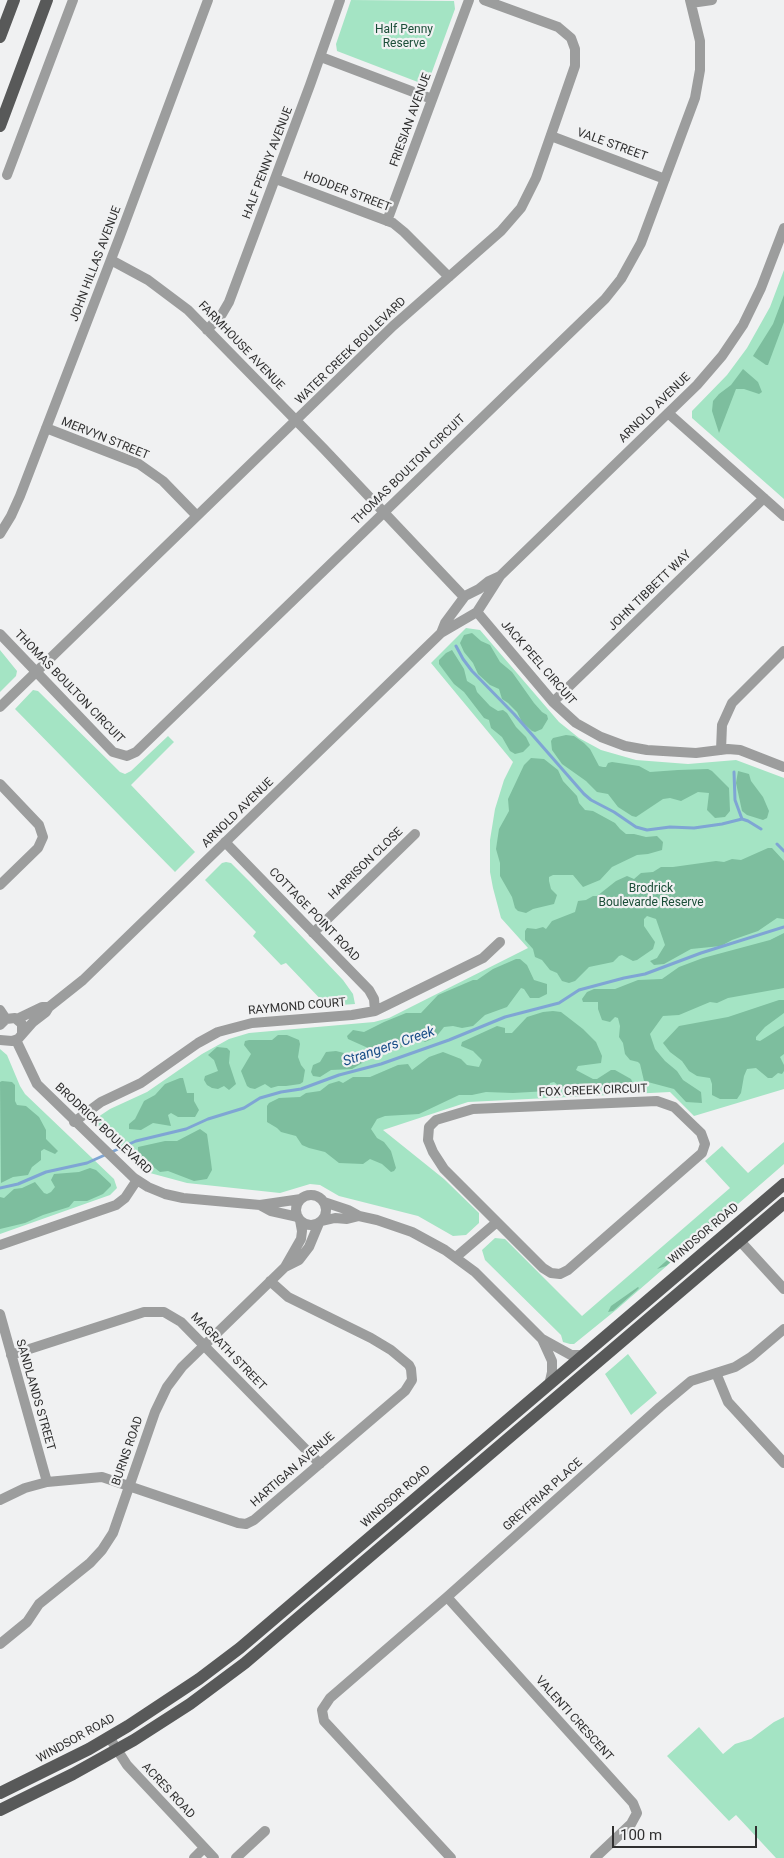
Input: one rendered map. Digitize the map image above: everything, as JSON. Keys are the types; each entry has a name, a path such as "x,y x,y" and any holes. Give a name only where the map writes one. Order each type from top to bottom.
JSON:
{"main road":[{"path":"0,37 14,0"},
{"path":"0,126 47,0"},
{"name":"WINDSOR ROAD","path":"0,1793 109,1737 185,1688 247,1642 784,1184"},
{"path":"0,1810 117,1750 190,1704 266,1646 784,1203"}],"street":[{"path":"8,175 73,0"},
{"name":"JOHN HILLAS AVENUE","path":"0,534 16,506 111,260 208,0"},
{"name":"HALF PENNY AVENUE","path":"208,330 222,314 229,302 340,0"},
{"name":"FRIESIAN AVENUE","path":"387,221 469,0"},
{"name":"WATER CREEK BOULEVARD","path":"0,707 393,326 501,231 521,208 532,188 576,60 574,43 567,34 558,28 484,0"},
{"path":"691,2 712,0"},
{"name":"THOMAS BOULTON CIRCUIT","path":"0,634 113,752 122,756 131,755 614,289 636,256 690,112 698,84 700,41 691,2"},
{"path":"320,57 432,99"},
{"name":"VALE STREET","path":"551,136 665,178"},
{"name":"HODDER STREET","path":"276,178 387,221 404,232 448,277"},
{"name":"ARNOLD AVENUE","path":"9,1037 46,1012 49,1007 83,980 441,633 476,611 500,576 710,371 744,325 762,288 784,228"},
{"name":"FARMHOUSE AVENUE","path":"111,260 132,270 162,289 188,310 296,420 464,598"},
{"path":"668,413 784,516"},
{"name":"MERVYN STREET","path":"46,428 139,464 163,481 197,516"},
{"name":"JOHN TIBBETT WAY","path":"553,702 764,498"},
{"name":"ARNOLD AVENUE","path":"441,633 464,598 489,580 500,576"},
{"path":"477,597 480,602 476,611 464,612 464,598 477,597"},
{"name":"JACK PEEL CIRCUIT","path":"476,611 553,702 565,714 588,730 625,746 686,753 734,749 745,751 784,767"},
{"path":"721,750 722,725 732,703 784,651"},
{"path":"0,784 40,825 43,837 38,848 0,885"},
{"name":"HARRISON CLOSE","path":"313,933 415,834"},
{"name":"COTTAGE POINT ROAD","path":"225,842 369,990 374,999 375,1011"},
{"name":"RAYMOND COURT","path":"77,1125 101,1102 141,1083 198,1043 228,1028 252,1023 364,1014 375,1011 478,961 488,955 500,942"},
{"name":"ARNOLD AVENUE","path":"17,1019 42,1007 49,1007"},
{"path":"2,1018 12,1017 17,1019"},
{"name":"BRODRICK BOULEVARD","path":"17,1019 22,1024 9,1037 35,1081 77,1125 135,1179 156,1191 174,1196 260,1206 300,1199"},
{"name":"FOX CREEK CIRCUIT","path":"657,1101 674,1107 703,1137 704,1149 699,1157 564,1272 555,1274 547,1271 497,1222 438,1161 430,1146 428,1135 429,1127 436,1120 473,1109 657,1101"},
{"path":"0,1245 116,1205 125,1198 135,1179"},
{"path":"359,1216 347,1219 335,1218 311,1225 299,1219 296,1206 300,1199 311,1194 319,1197 324,1202 359,1216 412,1232 429,1240 456,1258 489,1286 542,1340 566,1353 576,1355 586,1353"},
{"path":"320,1222 326,1214 324,1202"},
{"name":"BRODRICK BOULEVARD","path":"260,1206 299,1219"},
{"name":"BURNS ROAD","path":"0,1644 27,1622 39,1604 97,1556 113,1533 154,1412 162,1395 182,1367 286,1266 301,1239 299,1219"},
{"name":"BURNS ROAD","path":"286,1266 303,1256 320,1222"},
{"path":"456,1258 497,1222"},
{"path":"740,1241 784,1289"},
{"name":"HARTIGAN AVENUE","path":"0,1500 25,1488 46,1482 96,1476 130,1485 238,1523 246,1524 254,1520 408,1388 412,1380 412,1370 406,1361 381,1344 288,1297 270,1282"},
{"name":"MAGRATH STREET","path":"11,1355 151,1311 164,1312 176,1318 320,1464"},
{"name":"SANDLANDS STREET","path":"0,1314 46,1482"},
{"name":"GREYFRIAR PLACE","path":"451,1858 324,1721 322,1710 330,1698 691,1381 735,1367 751,1357 784,1329"},
{"path":"542,1340 552,1361 552,1372 548,1385"},
{"path":"716,1373 728,1402 784,1463"},
{"name":"VALENTI CRESCENT","path":"447,1597 633,1803 637,1813 631,1824 595,1858"},
{"name":"ACRES ROAD","path":"109,1737 127,1765 214,1858"},
{"path":"236,1858 265,1831"},
{"path":"194,1858 204,1848"}],"green space":[{"name":"Half Penny Reserve","path":"351,0 454,1 455,9 429,80 423,84 337,51 336,44"},
{"path":"784,270 784,499 692,418 692,411 727,375 747,348 770,307"},
{"path":"784,295 784,322 768,365 766,365 753,356 773,324"},
{"path":"743,369 758,382 762,392 759,394 744,389 736,389 719,433 712,411 713,401 731,385"},
{"name":"Brodrick Boulevarde Reserve","path":"466,628 480,630 559,722 579,738 601,750 636,760 688,764 736,760 784,778 784,1089 694,1116 670,1092 468,1102 383,1130 444,1179 479,1213 479,1223 466,1235 453,1236 418,1216 339,1196 320,1185 310,1184 280,1193 187,1183 150,1173 96,1124 98,1117 110,1109 147,1092 202,1054 229,1039 249,1033 374,1022 389,1018 528,948 501,918 490,872 490,840 495,809 504,780 513,762 431,663"},
{"path":"472,633 481,641 490,645 500,662 512,672 534,703 547,715 548,719 542,729 535,732 532,731 522,722 517,712 502,699 499,689 490,685 478,674 460,643 464,635"},
{"path":"0,650 17,671 16,676 0,692"},
{"path":"452,650 464,669 467,681 475,686 477,692 490,706 498,711 503,710 507,713 516,727 526,737 530,745 523,752 515,754 510,751 502,737 491,728 489,720 484,718 439,664 439,660"},
{"path":"33,690 38,691 120,772 125,774 131,771 168,736 174,742 131,785 195,852 175,872 15,709"},
{"path":"566,735 574,736 584,743 590,749 599,766 603,767 612,762 639,766 650,772 708,769 729,788 730,811 725,817 715,818 707,810 709,793 698,792 681,801 670,798 663,799 636,817 632,816 618,807 608,794 597,792 586,781 562,764 552,750 551,741 553,738"},
{"path":"531,758 544,759 558,770 563,781 577,796 579,803 585,810 593,811 615,823 626,834 646,837 657,836 663,842 662,850 637,855 612,867 600,880 583,887 573,875 553,875 549,877 549,881 551,889 557,895 554,904 533,909 526,913 518,911 500,876 500,863 496,849 499,829 509,811 508,799 524,765"},
{"path":"738,771 749,774 751,781 763,797 769,811 767,818 763,820 747,815 742,811 736,783"},
{"path":"772,848 784,861 784,919 777,918 758,931 721,946 691,949 664,964 654,965 650,961 657,958 665,945 656,919 647,916 644,919 644,926 655,942 653,949 637,960 633,961 622,955 613,962 589,967 575,981 569,983 562,981 557,973 550,970 542,960 535,957 533,949 525,940 527,928 536,929 543,927 546,929 552,921 575,912 578,901 597,896 616,881 627,876 634,879 641,873 653,872 661,867 716,861 724,862 732,859 741,860"},
{"path":"222,863 231,863 250,882 343,980 353,994 355,1004 327,1006 286,963 281,965 253,936 256,932 205,880"},
{"path":"784,933 784,988 728,998 717,1003 710,1002 679,1015 663,1016 650,1034 655,1049 665,1061 677,1071 683,1080 701,1092 702,1103 686,1102 674,1089 644,1081 640,1064 630,1060 625,1054 623,1043 619,1037 620,1026 618,1018 615,1017 610,1022 602,1020 598,1009 598,1002 583,1002 582,999 587,992 594,989 615,989 638,980 662,979 679,967 703,958 770,940"},
{"path":"520,959 527,965 534,980 547,984 547,994 539,998 530,998 524,989 521,988 507,1007 485,1015 473,1026 462,1028 444,1027 436,1037 425,1042 422,1040 409,1043 395,1051 368,1048 348,1039 347,1036 353,1030 364,1032 406,1013 421,1013 438,995 477,980 493,969"},
{"path":"784,1000 784,1013 765,1027 756,1037 756,1040 760,1041 784,1026 784,1054 780,1057 784,1065 784,1071 782,1074 778,1073 772,1078 768,1078 756,1068 747,1069 741,1093 737,1099 720,1099 712,1095 710,1078 697,1076 689,1071 682,1061 670,1052 663,1043 679,1026 728,1017"},
{"path":"553,1011 561,1012 583,1029 596,1042 602,1056 601,1063 578,1066 576,1070 593,1079 597,1079 611,1070 615,1070 631,1079 636,1090 619,1086 568,1091 554,1082 550,1083 548,1091 486,1092 459,1095 419,1114 385,1116 377,1119 371,1129 377,1138 384,1142 391,1151 396,1168 391,1172 382,1164 370,1159 363,1164 339,1163 325,1152 302,1145 296,1136 281,1132 267,1122 267,1106 279,1098 300,1097 306,1093 320,1091 329,1084 339,1081 343,1083 353,1077 370,1077 398,1065 408,1064 412,1070 429,1057 443,1052 461,1059 467,1065 479,1067 482,1060 473,1051 461,1046 462,1042 497,1026 505,1028 505,1033 512,1033 527,1017"},
{"path":"278,1035 287,1035 299,1040 298,1057 305,1070 303,1082 271,1088 265,1084 255,1089 250,1088 247,1086 241,1071 251,1054 244,1045 245,1041 272,1040"},
{"path":"217,1047 227,1048 230,1051 229,1063 236,1084 229,1090 224,1086 218,1089 212,1088 204,1080 205,1076 218,1071 214,1060 208,1055"},
{"path":"0,1049 7,1055 25,1094 114,1179 117,1188 110,1195 0,1234"},
{"path":"336,1051 344,1053 344,1057 348,1058 363,1053 367,1055 367,1060 352,1069 331,1070 320,1077 313,1076 311,1072 313,1065 320,1062 326,1052"},
{"path":"183,1078 187,1093 194,1093 194,1101 199,1110 195,1117 178,1117 171,1113 168,1115 171,1126 153,1123 141,1130 129,1129 129,1124 135,1119 144,1101 155,1095 165,1084"},
{"path":"0,1082 12,1082 15,1085 15,1101 17,1105 26,1106 39,1117 46,1130 46,1139 58,1151 55,1154 44,1149 41,1151 41,1160 32,1167 28,1175 13,1177 1,1183"},
{"path":"200,1129 207,1134 211,1162 212,1170 207,1179 194,1181 168,1171 160,1172 138,1155 138,1147 165,1141 177,1141"},
{"path":"784,1142 784,1164 616,1310 574,1344 563,1342 561,1335 485,1260 482,1250 495,1238 505,1239 582,1316 730,1188 705,1161 722,1146 748,1173"},
{"path":"90,1168 96,1170 111,1184 103,1194 87,1201 74,1201 69,1207 25,1223 0,1229 0,1197 4,1198 14,1189 22,1188 35,1182 47,1194 55,1187 51,1180 54,1174 79,1172"},
{"path":"733,1203 733,1206 710,1229 704,1231 707,1224 719,1212"},
{"path":"689,1241 691,1242 689,1246 666,1266 657,1269"},
{"path":"638,1287 636,1291 613,1311 608,1312 611,1306"},
{"path":"628,1354 657,1393 631,1415 605,1374"},
{"path":"784,1717 784,1858 776,1858 736,1815 729,1821 667,1756 699,1727 723,1754 735,1744 751,1739"}],"waterway":[{"path":"456,646 472,671 514,714 591,800 614,812 636,827 647,830 670,827 694,828 742,819 761,829"},
{"path":"734,772 735,800 742,819"},
{"path":"777,844 784,851"},
{"name":"Strangers Creek","path":"0,1188 18,1184 46,1172 87,1163 136,1141 186,1129 208,1119 244,1108 260,1098 301,1089 339,1075 381,1064 449,1040 505,1017 559,1003 579,990 645,974 701,953 784,927"}]}
